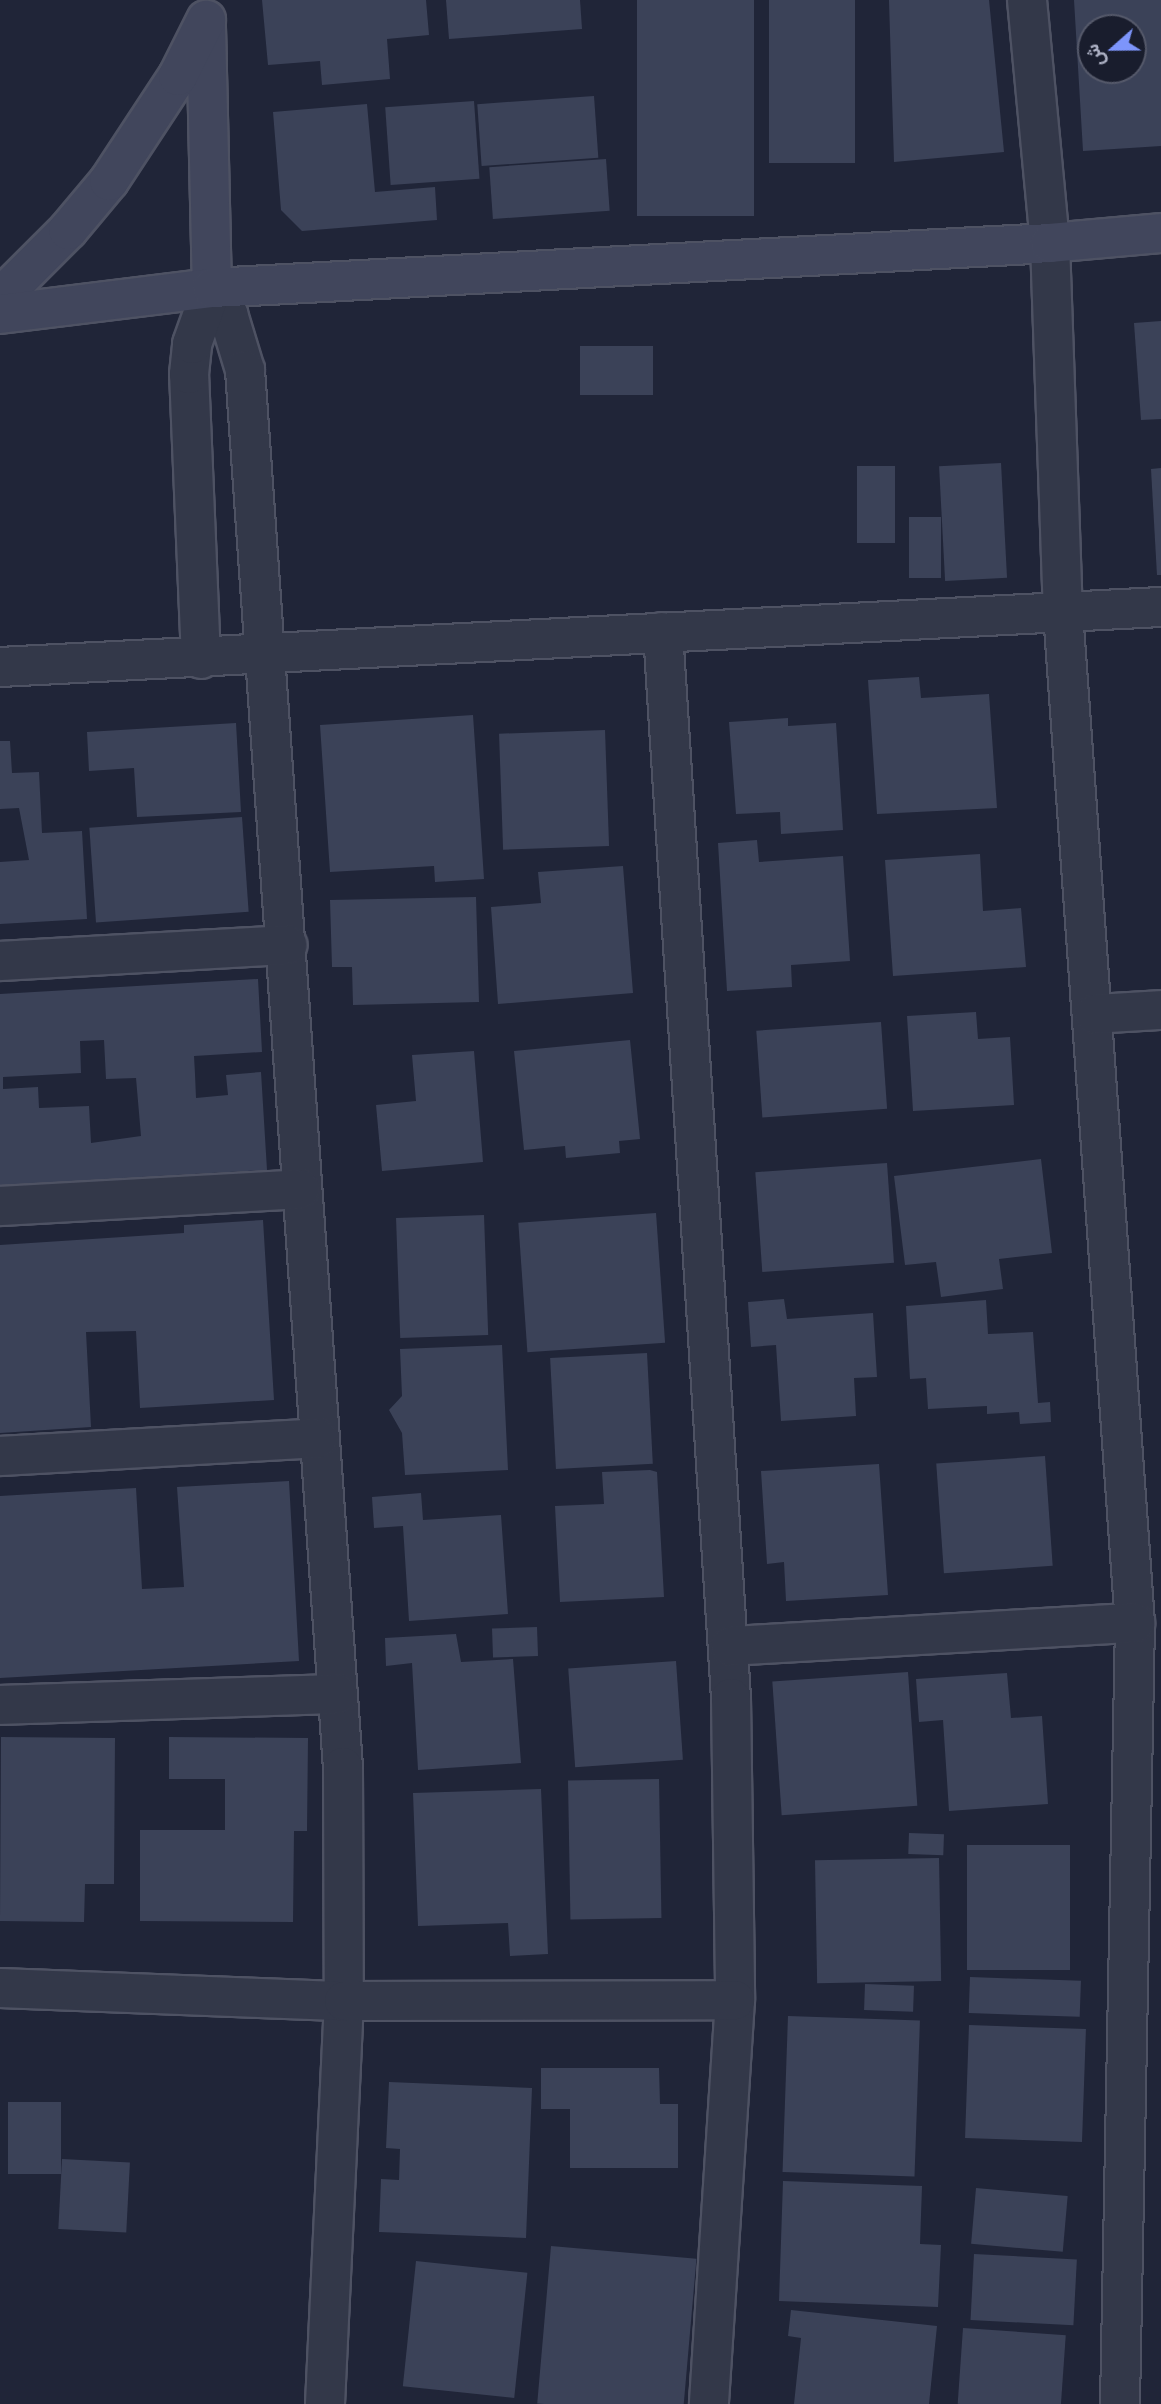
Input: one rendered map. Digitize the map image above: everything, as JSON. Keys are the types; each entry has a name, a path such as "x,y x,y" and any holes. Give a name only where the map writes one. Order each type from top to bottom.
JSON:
{"street":[{"path":"1027,0 1049,243 1063,612 1094,1014 1135,1623 1120,2404"},
{"path":"201,659 189,374 192,344 212,288 206,10"},
{"path":"0,298 68,230 109,181 171,87 206,10"},
{"path":"0,314 212,288 1049,243 1161,233"},
{"path":"212,288 228,313 245,370 268,656 288,945 301,1189 343,1767 344,2001 325,2404"},
{"path":"0,667 268,656 663,632 1161,607"},
{"path":"663,632 730,1646 735,2000 709,2404"},
{"path":"0,961 288,945"},
{"path":"1094,1014 1161,1010"},
{"path":"0,1206 301,1189"},
{"path":"0,1456 318,1438"},
{"path":"730,1646 1135,1623"},
{"path":"0,1706 338,1695"},
{"path":"0,1988 344,2001 735,2000"}],"building":[{"path":"262,0 426,0 429,35 387,39 390,79 322,85 320,61 268,65"},
{"path":"446,0 580,0 582,29 449,39"},
{"path":"637,0 754,0 754,216 637,216"},
{"path":"769,0 855,0 855,163 769,163"},
{"path":"889,0 989,0 1004,152 894,162"},
{"path":"1074,0 1161,0 1161,146 1083,151 1079,84 1147,84 1147,14 1077,14 1077,50"},
{"path":"594,96 598,158 482,166 477,104"},
{"path":"474,101 479,179 391,185 385,107"},
{"path":"367,104 375,192 435,187 437,220 302,231 281,210 273,112"},
{"path":"606,159 610,211 493,219 489,167"},
{"path":"1161,321 1161,419 1141,420 1134,323"},
{"path":"580,346 653,346 653,395 580,395"},
{"path":"1001,463 1007,578 945,581 939,466"},
{"path":"857,466 895,466 895,543 857,543"},
{"path":"1161,468 1161,575 1157,575 1151,469"},
{"path":"909,517 941,517 941,578 909,578"},
{"path":"919,677 921,698 989,694 997,808 877,814 868,680"},
{"path":"473,715 484,879 435,882 434,866 330,872 320,725"},
{"path":"788,718 788,726 836,723 843,830 781,834 780,812 736,814 729,722"},
{"path":"236,723 241,812 137,817 134,768 89,771 87,732"},
{"path":"605,730 609,846 503,850 499,734"},
{"path":"0,741 10,741 12,773 39,772 42,833 82,831 87,919 0,924 0,862 29,860 19,808 0,809"},
{"path":"242,817 249,912 96,922 89,828"},
{"path":"757,840 759,862 843,856 850,961 791,965 792,987 727,991 718,843"},
{"path":"980,854 983,911 1021,908 1026,967 893,976 885,860"},
{"path":"623,866 633,993 498,1004 491,907 541,903 538,872"},
{"path":"476,897 479,1002 353,1005 352,967 332,967 330,900"},
{"path":"258,979 262,1052 194,1056 196,1098 228,1095 226,1075 261,1072 267,1170 0,1185 0,994","holes":["104,1040 106,1079 136,1078 141,1136 91,1143 89,1106 39,1108 38,1087 3,1089 3,1077 81,1073 80,1041"]},
{"path":"976,1012 978,1039 1010,1037 1014,1105 913,1111 907,1016"},
{"path":"881,1022 887,1109 762,1118 756,1031"},
{"path":"630,1040 640,1139 619,1141 620,1153 566,1158 565,1146 524,1150 514,1051"},
{"path":"474,1051 483,1162 382,1171 376,1105 416,1101 412,1055"},
{"path":"1041,1159 1052,1253 999,1259 1003,1289 941,1297 936,1262 905,1265 894,1176"},
{"path":"887,1163 894,1263 762,1272 755,1172"},
{"path":"656,1213 665,1343 527,1352 518,1223"},
{"path":"484,1215 488,1335 400,1338 396,1218"},
{"path":"263,1220 274,1400 140,1408 136,1331 86,1332 91,1427 0,1433 0,1245 184,1233 184,1225"},
{"path":"784,1299 787,1319 873,1313 877,1377 854,1378 856,1416 781,1421 776,1345 751,1347 748,1302"},
{"path":"986,1300 988,1334 1033,1332 1038,1403 1050,1402 1051,1422 1020,1424 1019,1412 987,1414 987,1406 928,1409 926,1378 910,1379 906,1306"},
{"path":"502,1345 508,1470 405,1475 402,1433 389,1410 402,1396 400,1349"},
{"path":"647,1353 653,1464 556,1469 550,1358"},
{"path":"1045,1456 1053,1566 944,1573 936,1464"},
{"path":"879,1464 888,1595 786,1601 784,1562 767,1564 761,1471"},
{"path":"602,1472 657,1472 664,1597 560,1602 555,1506 604,1504"},
{"path":"289,1481 299,1661 0,1678 0,1496 136,1488 142,1589 184,1587 177,1487"},
{"path":"421,1493 423,1520 501,1515 508,1614 409,1621 403,1526 374,1528 372,1497"},
{"path":"537,1627 538,1656 493,1658 492,1629"},
{"path":"456,1634 461,1662 513,1659 521,1763 418,1770 412,1663 386,1666 385,1638"},
{"path":"676,1661 683,1760 575,1767 568,1669"},
{"path":"908,1672 917,1806 782,1815 772,1681"},
{"path":"1007,1673 1011,1718 1042,1716 1048,1804 949,1811 943,1720 919,1722 916,1679"},
{"path":"1,1737 115,1738 114,1884 85,1884 84,1922 0,1921"},
{"path":"169,1737 308,1738 307,1831 294,1831 293,1922 140,1921 140,1830 225,1830 225,1779 169,1779"},
{"path":"659,1779 661,1918 570,1920 568,1781"},
{"path":"541,1789 548,1954 510,1956 508,1923 418,1926 413,1793"},
{"path":"909,1833 944,1834 943,1855 908,1854"},
{"path":"967,1845 1070,1845 1070,1970 967,1970"},
{"path":"939,1858 941,1981 817,1983 815,1860"},
{"path":"970,1977 1081,1981 1080,2017 969,2013"},
{"path":"865,1984 914,1986 913,2012 864,2010"},
{"path":"788,2016 920,2021 914,2177 783,2172"},
{"path":"969,2025 1086,2029 1082,2142 965,2138"},
{"path":"541,2068 659,2068 660,2104 678,2104 678,2168 570,2168 570,2109 541,2109"},
{"path":"389,2082 532,2088 526,2238 379,2232 381,2179 399,2180 400,2149 386,2148"},
{"path":"8,2102 61,2102 61,2174 8,2174"},
{"path":"62,2159 130,2163 126,2232 58,2229"},
{"path":"783,2181 922,2186 920,2244 941,2245 938,2307 779,2301"},
{"path":"976,2188 1068,2196 1063,2252 971,2244"},
{"path":"551,2246 696,2259 684,2404 537,2403"},
{"path":"974,2254 1077,2259 1073,2325 971,2320"},
{"path":"416,2261 527,2273 514,2398 403,2386"},
{"path":"791,2310 937,2326 929,2404 794,2404 801,2338 788,2336"},
{"path":"963,2328 1066,2335 1061,2404 958,2404"}]}
